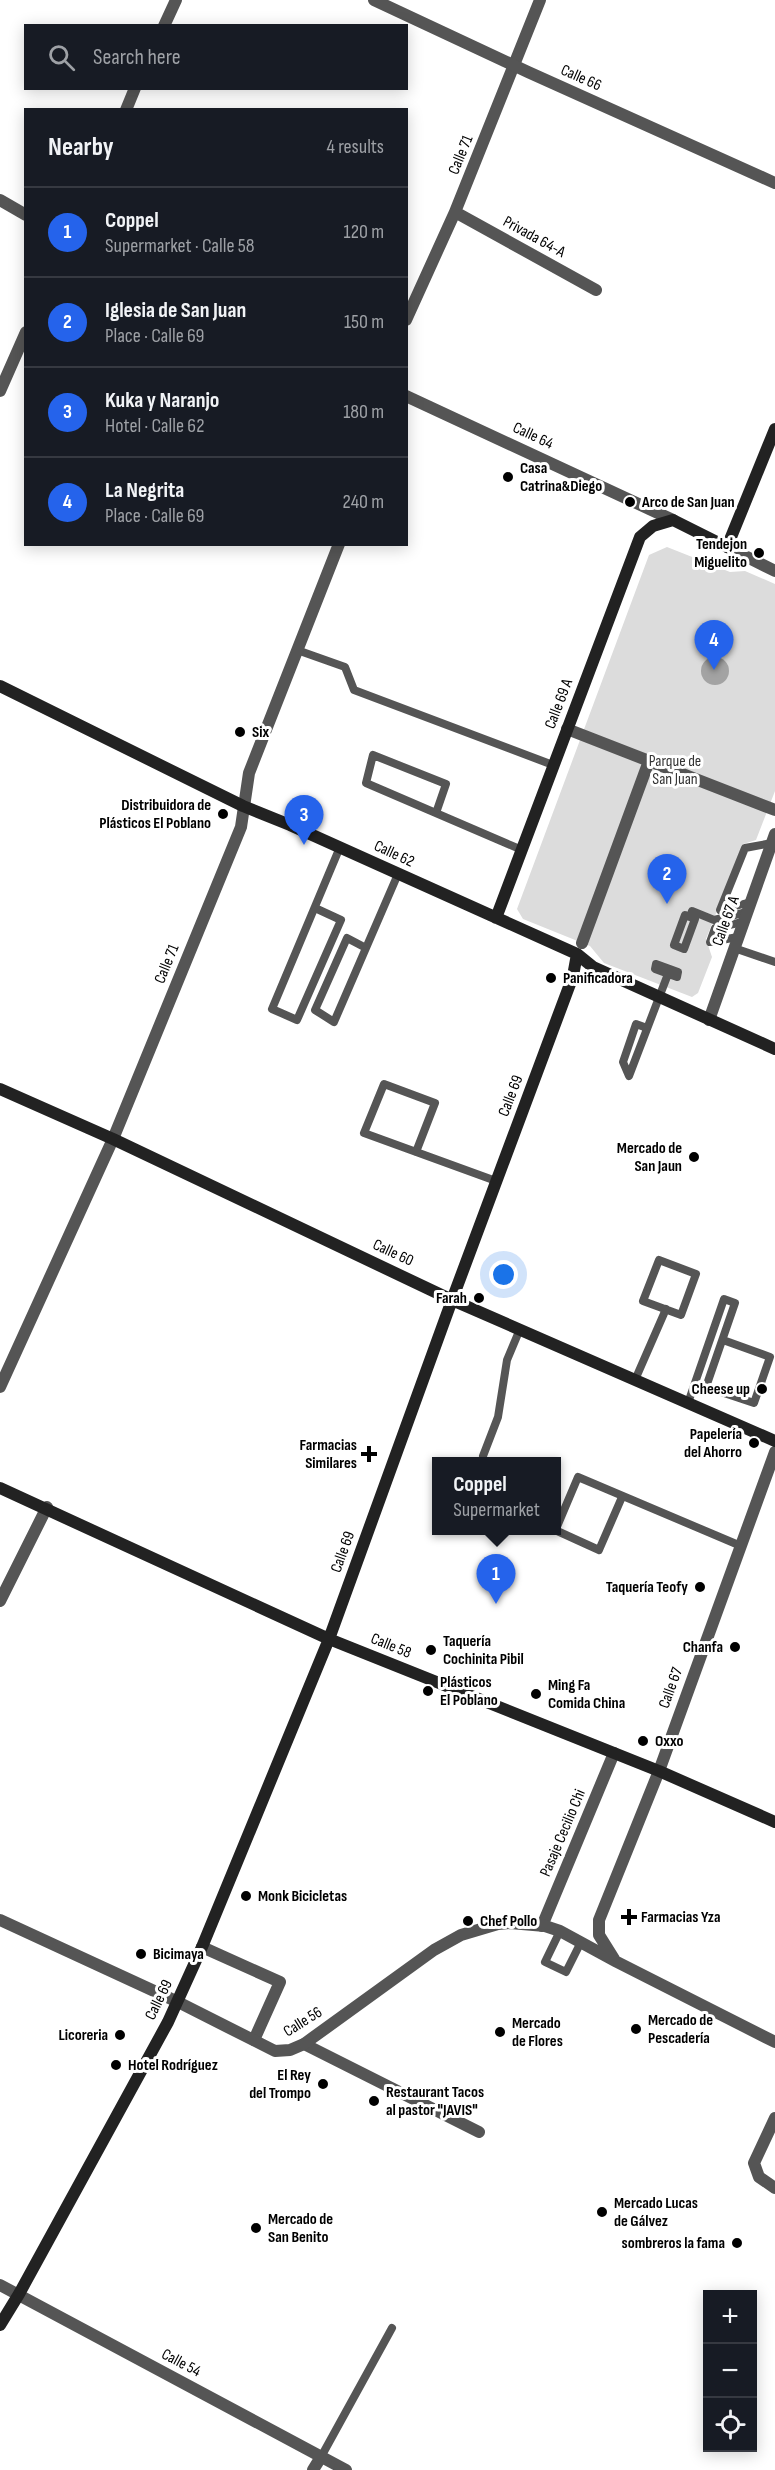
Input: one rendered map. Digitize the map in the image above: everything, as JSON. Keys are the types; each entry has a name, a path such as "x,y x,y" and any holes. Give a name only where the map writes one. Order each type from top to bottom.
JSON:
{"main road":[{"path":"727,547 775,429"},
{"name":"Calle 64","path":"673,520 727,547"},
{"name":"Calle 69 A","path":"496,918 640,537 653,526 673,520"},
{"name":"Calle 62","path":"0,686 243,806 496,918 579,949 594,967 775,1049"},
{"name":"Calle 69","path":"0,2325 178,2002 202,1947 329,1639 573,976 579,949"},
{"name":"Calle 60","path":"0,1089 113,1139 452,1300 775,1440"},
{"name":"Calle 58","path":"0,1488 329,1639 614,1753 775,1822"}],"street":[{"path":"165,24 176,0"},
{"name":"Calle 66","path":"374,0 775,183"},
{"name":"Calle 71","path":"408,316 455,212 540,0"},
{"path":"127,108 134,90"},
{"path":"0,200 24,214"},
{"name":"Privada 64-A","path":"455,212 596,290"},
{"path":"0,391 24,337"},
{"name":"Calle 64","path":"408,397 673,520"},
{"name":"Calle 71","path":"0,1387 113,1139 241,827 249,773 338,546"},
{"name":"Calle 64","path":"727,547 775,571"},
{"path":"567,729 775,810"},
{"name":"Calle 69","path":"579,949 649,761"},
{"name":"Calle 67 A","path":"709,1020 774,838"},
{"name":"Calle 67","path":"599,1935 599,1920 659,1772 775,1452"},
{"path":"0,1601 47,1508"},
{"name":"Pasaje Cecilio Chi","path":"542,1926 614,1753"},
{"name":"Calle 56","path":"0,1920 178,2002 275,2051 282,2052 304,2044 434,1950 461,1935 498,1924 525,1923 560,1931 775,2042"},
{"name":"Calle 56","path":"599,1935 617,1962"},
{"path":"202,1947 280,1982 254,2040"},
{"path":"304,2044 479,2132"},
{"path":"775,2118 754,2163 759,2177 775,2188"},
{"name":"Calle 54","path":"0,2285 346,2470"},
{"path":"313,2470 321,2457"}],"lane":[{"path":"297,650 345,667 354,690 553,765"},
{"path":"436,813 446,784 373,755 366,783 436,813 522,849"},
{"path":"747,912 720,910 745,848 774,838"},
{"path":"315,908 341,920 297,1020 272,1009 340,847"},
{"path":"366,948 346,938 315,1010 334,1022 366,948 398,873"},
{"path":"690,917 692,911 714,920 747,912"},
{"path":"747,912 715,928 710,942 736,942 775,962"},
{"path":"647,1028 636,1024 623,1062 629,1076 668,974"},
{"path":"416,1152 435,1103 384,1084 364,1133 416,1152 496,1181"},
{"path":"659,1260 696,1274 681,1315 666,1309 643,1301 659,1260"},
{"path":"688,1403 724,1299 735,1303 706,1387 754,1403 770,1357 723,1340"},
{"path":"635,1380 666,1309"},
{"path":"483,1456 498,1417 507,1360 520,1329"},
{"path":"561,1518 578,1477 741,1546"},
{"path":"561,1532 599,1550 622,1497"},
{"path":"560,1931 545,1962 566,1972 581,1942"},
{"path":"321,2457 392,2328"}],"green space":[{"name":"Parque de San Juan","path":"667,547 730,572 745,571 775,584 775,791 756,840 743,844 706,939 712,957 698,993 692,997 604,963 590,946 523,919 517,909 649,555"}],"shaded area":[{"path":"715,657 725,661 729,671 725,681 715,685 705,681 701,671 705,661"}],"place":[{"name":"Casa Catrina&Diego","path":"508,477"},
{"name":"Arco de San Juan","path":"630,502"},
{"name":"Tendejon Miguelito","path":"759,553"},
{"name":"La Negrita","path":"714,670"},
{"name":"Six","path":"240,732"},
{"name":"Distribuidora de Plásticos El Poblano","path":"223,814"},
{"name":"Kuka y Naranjo","path":"304,845"},
{"name":"Iglesia de San Juan","path":"667,904"},
{"name":"Panificadora","path":"551,978"},
{"name":"Mercado de San Jaun","path":"694,1157"},
{"name":"Farah","path":"479,1298"},
{"name":"Cheese up","path":"762,1389"},
{"name":"Papelería del Ahorro","path":"754,1443"},
{"name":"Farmacias Similares","path":"369,1454"},
{"name":"Taquería Teofy","path":"700,1587"},
{"name":"Coppel","path":"496,1604"},
{"name":"Chanfa","path":"735,1647"},
{"name":"Taquería Cochinita Pibil","path":"431,1650"},
{"name":"Plásticos El Poblano","path":"428,1691"},
{"name":"Ming Fa Comida China","path":"536,1694"},
{"name":"Oxxo","path":"643,1741"},
{"name":"Monk Bicicletas","path":"246,1896"},
{"name":"Farmacias Yza","path":"629,1917"},
{"name":"Chef Pollo","path":"468,1921"},
{"name":"Bicimaya","path":"141,1954"},
{"name":"Mercado de Pescadería","path":"636,2029"},
{"name":"Mercado de Flores","path":"500,2032"},
{"name":"Licoreria","path":"120,2035"},
{"name":"Hotel Rodríguez","path":"116,2065"},
{"name":"El Rey del Trompo","path":"323,2084"},
{"name":"Restaurant Tacos al pastor \"JAVIS\"","path":"374,2101"},
{"name":"Mercado Lucas de Gálvez","path":"602,2212"},
{"name":"Mercado de San Benito","path":"256,2228"},
{"name":"sombreros la fama","path":"737,2243"}]}
